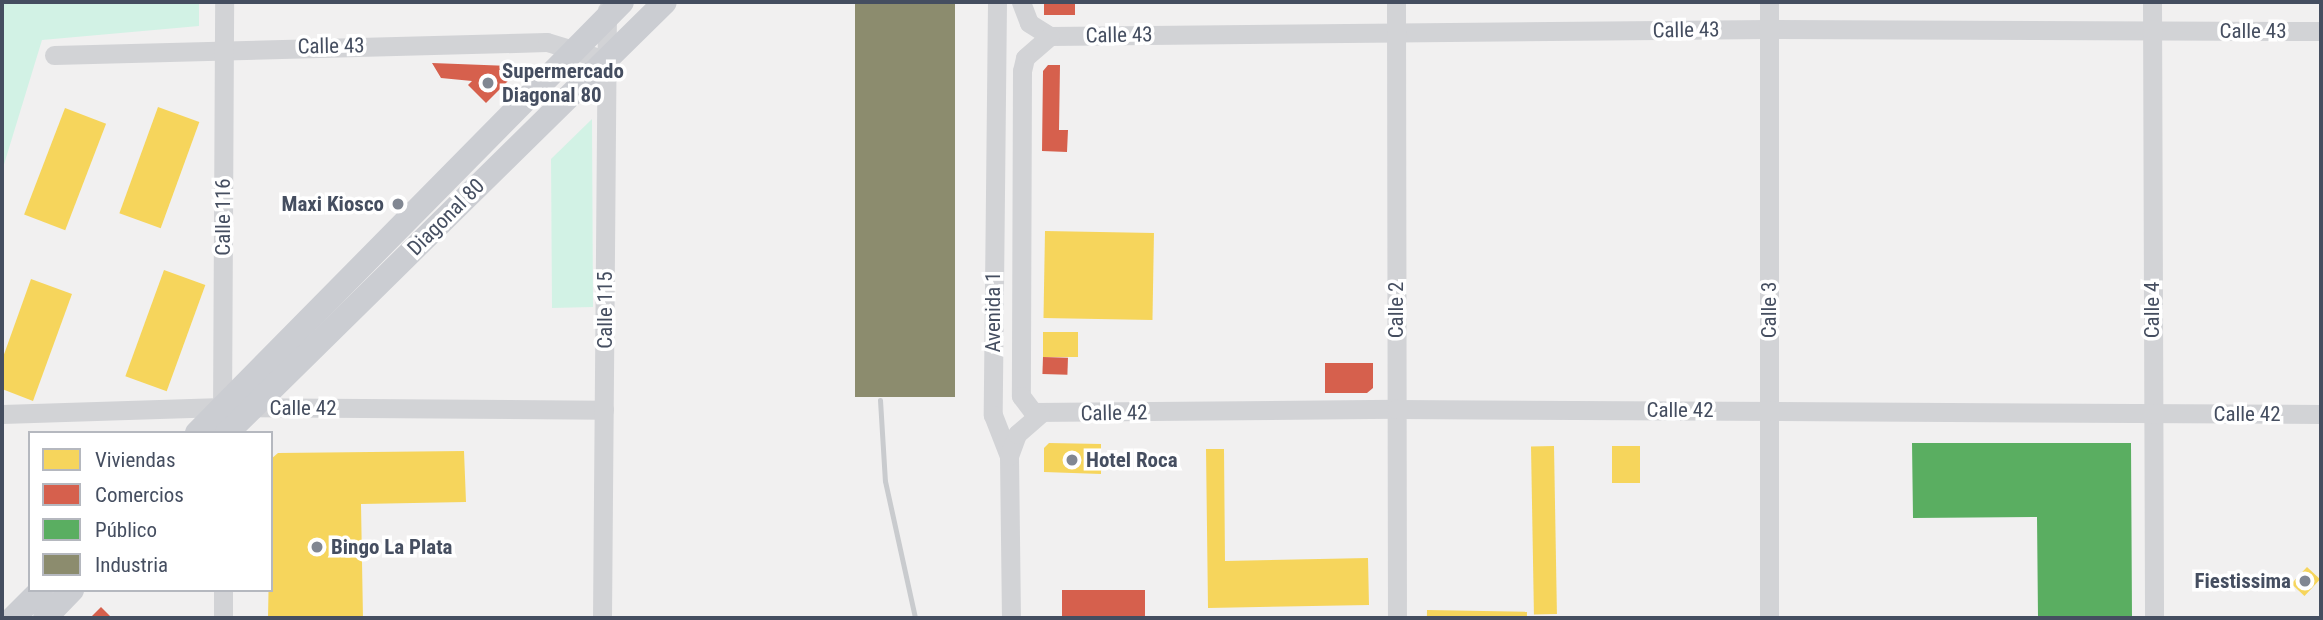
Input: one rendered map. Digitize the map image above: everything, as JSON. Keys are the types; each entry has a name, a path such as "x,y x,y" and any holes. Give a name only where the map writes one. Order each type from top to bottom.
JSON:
{"main road":[{"name":"Diagonal 80","path":"227,431 665,2"},
{"name":"Diagonal 80","path":"199,431 575,49 612,7"},
{"path":"13,618 39,592"},
{"path":"45,618 70,592"}],"street":[{"name":"Calle 116","path":"224,2 222,407 225,431"},
{"name":"Avenida 1","path":"997,2 992,415 1009,456 1011,618"},
{"path":"1021,2 1029,23 1051,36"},
{"name":"Calle 2","path":"1396,2 1396,618"},
{"name":"Calle 3","path":"1769,2 1769,618"},
{"name":"Calle 4","path":"2152,2 2154,618"},
{"name":"Calle 115","path":"602,618 606,60 612,7"},
{"name":"Calle 43","path":"1051,36 1768,29 2321,31"},
{"name":"Avenida 1","path":"1040,414 1027,409 1021,396 1023,71 1026,58 1051,36"},
{"name":"Calle 43","path":"54,55 224,48 547,42 606,60"},
{"name":"Calle 42","path":"2,414 222,407 604,410"},
{"name":"Calle 42","path":"1040,414 1396,409 2321,414"},
{"path":"1009,456 1017,434 1040,414"},
{"path":"223,592 223,618"}],"green space":[{"path":"2,2 199,2 199,26 42,40 2,171"},
{"path":"592,119 593,307 552,308 551,159"}],"building: Viviendas":[{"path":"158,107 199,122 161,228 119,213"},
{"path":"65,108 106,124 65,230 24,214"},
{"path":"1045,231 1154,233 1152,320 1043,318"},
{"path":"164,270 205,285 167,391 125,376"},
{"path":"31,279 72,294 33,401 2,389 2,360"},
{"path":"1043,332 1078,332 1078,357 1043,357"},
{"name":"Hotel Roca","path":"1049,443 1101,444 1101,474 1044,472 1044,448"},
{"path":"1531,446 1554,446 1557,614 1534,614"},
{"path":"1612,446 1640,446 1640,483 1612,483"},
{"path":"1206,449 1224,449 1225,561 1368,558 1369,605 1208,608"},
{"name":"Bingo La Plata","path":"464,451 466,502 361,504 363,618 268,618 268,592 273,592 273,457 278,453"},
{"name":"Fiestissima","path":"2307,567 2320,579 2304,596 2291,584"},
{"path":"1427,610 1527,612 1527,618 1427,618"}],"building: Comercios":[{"path":"1044,2 1075,2 1075,15 1044,15"},
{"name":"Supermercado Diagonal 80","path":"432,63 512,66 516,73 486,103 468,85 472,81 441,78"},
{"path":"1048,65 1060,65 1059,130 1068,130 1067,152 1042,151 1043,71"},
{"path":"1043,357 1068,358 1067,375 1042,374"},
{"path":"1325,363 1373,363 1373,388 1367,393 1325,393"},
{"path":"1062,590 1145,590 1145,617 1062,617"},
{"path":"101,607 112,618 90,618"}],"building: Público":[{"path":"1912,443 2131,443 2132,618 2038,618 2037,517 1913,518"}],"building: Industria":[{"path":"855,2 955,2 955,397 855,397"}],"railway":[{"path":"880,400 885,481 915,618"}],"place":[{"name":"Supermercado Diagonal 80","path":"488,83"},
{"name":"Maxi Kiosco","path":"398,204"},
{"name":"Hotel Roca","path":"1072,460"},
{"name":"Bingo La Plata","path":"317,547"},
{"name":"Fiestissima","path":"2305,581"}]}
